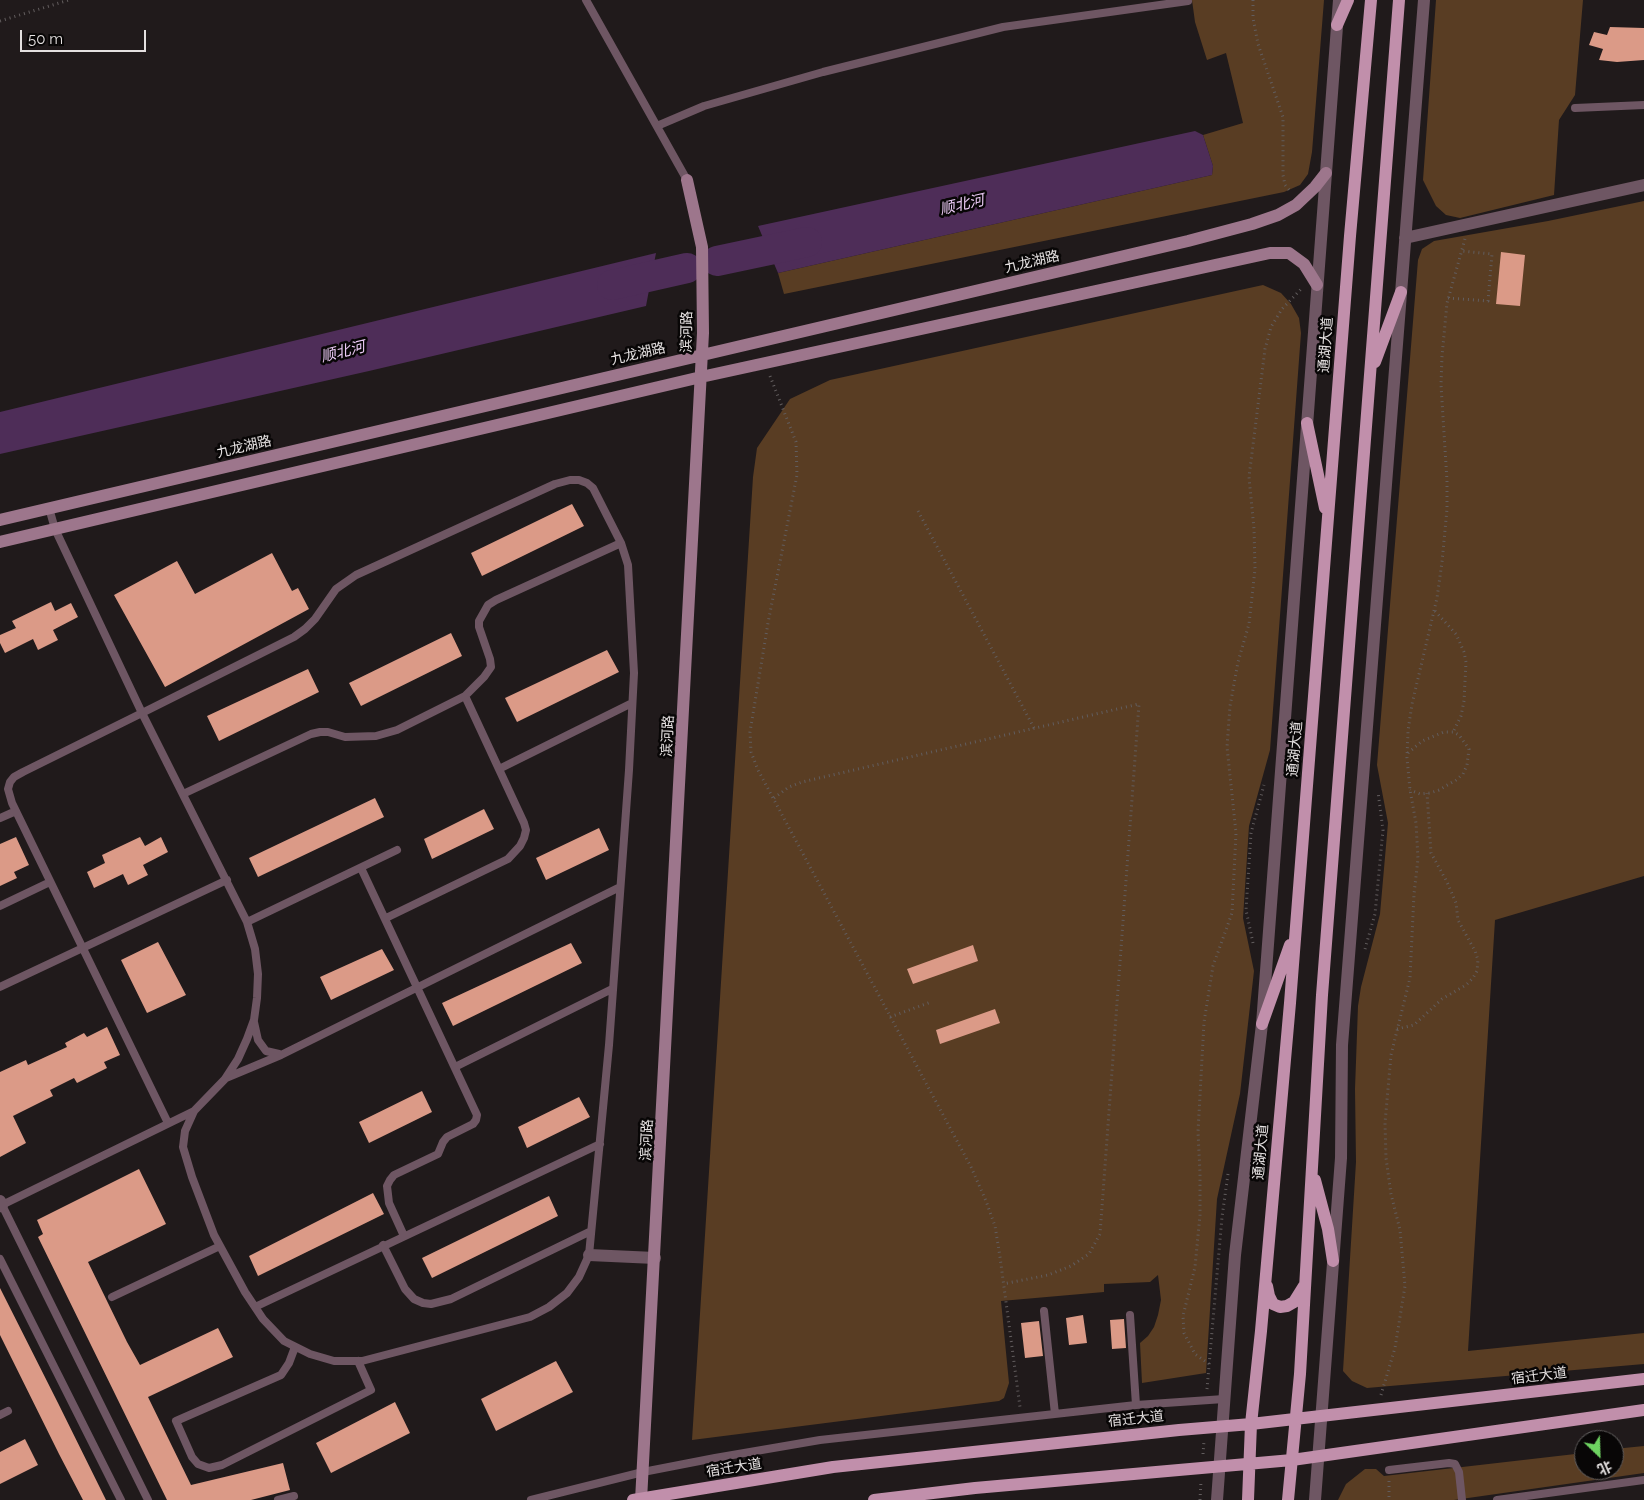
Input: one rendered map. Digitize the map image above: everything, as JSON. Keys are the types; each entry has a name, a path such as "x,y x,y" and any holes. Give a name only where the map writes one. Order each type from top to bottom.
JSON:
{"main road":[{"path":"1337,25 1348,0"},
{"name":"通湖大道","path":"1248,1500 1251,1424 1295,932 1350,236 1372,0"},
{"path":"1288,1500 1296,1419 1322,995 1399,0"},
{"path":"1370,378 1401,292"},
{"path":"1307,423 1328,522"},
{"path":"1262,1024 1295,932"},
{"path":"1312,1169 1328,1229 1333,1261"},
{"path":"1265,1276 1269,1296 1273,1304 1280,1307 1294,1302 1305,1284"},
{"name":"宿迁大道","path":"639,1500 833,1467 1251,1424 1644,1378"},
{"path":"874,1500 975,1488 1219,1468 1292,1460 1644,1410"}],"street":[{"path":"1217,1500 1235,1255 1262,1024 1307,423 1313,283 1326,173 1339,0"},
{"path":"1315,1500 1341,1158 1342,1045 1424,0"},
{"name":"九龙湖路","path":"0,520 1252,224 1278,215 1300,202 1326,173"},
{"name":"滨河路","path":"639,1500 643,1472 655,1258 702,355 702,247 687,180"},
{"path":"1405,238 1644,185"},
{"path":"0,542 701,377 1270,253 1288,253 1304,264 1313,283"},
{"path":"589,1255 655,1258"}],"lane":[{"name":"滨河路","path":"586,0 687,180"},
{"path":"657,126 704,106 823,72 1003,27 1188,2"},
{"path":"1575,108 1644,105"},
{"path":"49,508 55,529 142,713 247,922 255,948 258,974 254,1020 238,1058 225,1079 194,1111 185,1131 183,1147 220,1246 255,1307 284,1341 310,1354 334,1361 358,1361 530,1317 549,1307 567,1293 579,1277 589,1255 600,1144 620,887 634,673 628,564 621,543 593,488 579,480 555,484 356,575 336,589 314,619 294,637 142,713 14,777 8,789 16,811 168,1123"},
{"path":"183,794 311,734 328,732 345,737 376,736 397,730 465,696 484,677 490,667 490,659 479,627 479,621 488,606 496,600 621,543"},
{"path":"386,918 508,859 520,846 526,830 465,696"},
{"path":"498,769 632,703"},
{"path":"0,818 16,811"},
{"path":"247,922 397,850"},
{"path":"361,868 474,1108 476,1120 473,1124 447,1137 438,1154 394,1175 390,1180 388,1186 390,1203 404,1236"},
{"path":"0,987 227,880"},
{"path":"0,906 50,882"},
{"path":"225,1079 281,1055 620,887"},
{"path":"455,1068 612,989"},
{"path":"254,1020 256,1034 266,1051 281,1055"},
{"path":"148,1500 1,1205 194,1111"},
{"path":"255,1307 600,1144"},
{"path":"383,1245 405,1289 414,1299 431,1304 450,1299 591,1232"},
{"path":"112,1297 220,1246"},
{"path":"0,1259 121,1500"},
{"path":"1044,1311 1055,1414"},
{"path":"1130,1315 1136,1405"},
{"path":"295,1347 289,1363 281,1375 176,1421 192,1457 198,1464 209,1468 222,1465 371,1390 358,1361"},
{"path":"531,1500 643,1472 820,1440 1136,1405 1224,1399"},
{"path":"1388,1470 1449,1463 1455,1464 1460,1472 1462,1500"},
{"path":"1497,1500 1644,1480"},
{"path":"278,1500 294,1496"}],"path":[{"path":"0,21 69,0"},
{"path":"1253,0 1253,18 1258,44 1284,117 1283,176 1285,185 1300,202"},
{"path":"1377,1410 1395,1348 1404,1286 1400,1230 1390,1194 1385,1132 1391,1055 1410,978 1414,894 1418,859 1416,823 1410,790 1407,753 1408,731 1412,704 1434,611 1442,562 1447,509 1446,454 1441,385 1444,323 1448,298 1470,224"},
{"path":"1448,298 1488,301 1492,254 1462,251"},
{"path":"1210,1364 1194,1354 1184,1333 1183,1316 1194,1268 1200,1215 1198,1132 1204,1022 1213,966 1232,913 1236,833 1227,747 1230,706 1238,662 1249,624 1255,569 1254,530 1248,477 1265,349 1271,327 1282,309 1313,283"},
{"path":"765,363 796,442 797,475 768,623 750,732 751,752 758,770 971,1167 986,1202 994,1226 1022,1418"},
{"path":"918,511 1034,728"},
{"path":"1434,611 1444,619 1456,634 1466,662 1464,701 1461,716 1453,732"},
{"path":"774,798 789,787 802,782 1139,704 1100,1234 1089,1254 1071,1266 1048,1274 1003,1284"},
{"path":"1407,753 1422,741 1444,732 1453,732 1459,735 1469,748 1467,765 1463,774 1456,780 1439,790 1427,793 1420,794 1410,790"},
{"path":"1397,1029 1414,1025 1442,999 1466,985 1477,971 1478,960 1475,951 1458,920 1456,903 1431,853 1427,793"},
{"path":"890,1017 931,1002"}],"shaded area":[{"path":"1192,0 1324,0 1312,152 1308,174 1300,185 1284,192 784,294 778,273 1212,175 1213,166 1203,135 1243,123 1226,53 1207,60 1195,22"},
{"path":"1436,0 1583,0 1575,95 1559,120 1554,195 1460,218 1446,215 1436,206 1423,180"},
{"path":"1644,201 1644,876 1495,920 1468,1351 1644,1333 1644,1364 1367,1388 1352,1381 1343,1371 1356,1162 1355,1089 1358,1006 1361,987 1380,914 1388,823 1377,765 1418,260 1422,249 1434,241 1548,221"},
{"path":"1263,285 1281,293 1291,304 1299,318 1301,333 1270,750 1249,826 1243,918 1254,971 1240,1094 1217,1199 1206,1373 1142,1383 1140,1343 1154,1327 1158,1315 1161,1300 1158,1275 1150,1282 1104,1284 1104,1292 1001,1301 1009,1383 1004,1398 999,1401 692,1440 753,477 757,448 790,399 830,380"},
{"path":"1644,1446 1644,1473 1624,1476 1624,1448"},
{"path":"1574,1454 1574,1480 1595,1480 1454,1500 1338,1500 1346,1484 1365,1469 1376,1469 1384,1476"}],"water":[{"path":"1195,131 1203,135 1213,166 1212,175 778,273 758,226"},
{"path":"656,253 646,306 0,454 0,412"}],"building":[{"path":"1610,27 1644,28 1644,60 1617,62 1599,60 1603,49 1589,45 1594,32 1607,35"},
{"path":"1501,252 1525,255 1520,306 1496,304"},
{"path":"572,504 584,526 482,576 471,553"},
{"path":"272,553 292,591 298,588 309,609 165,687 114,595 177,561 195,594"},
{"path":"51,602 55,611 71,603 78,617 53,630 58,640 38,650 33,639 5,653 0,643 0,635 16,628 12,621"},
{"path":"451,633 462,656 361,706 349,683"},
{"path":"607,650 619,672 517,722 505,698"},
{"path":"308,669 319,692 219,741 207,716"},
{"path":"375,798 384,817 258,877 249,858"},
{"path":"484,809 494,829 432,859 424,839"},
{"path":"599,828 609,850 546,880 536,858"},
{"path":"16,837 29,865 14,872 17,878 0,886 0,844"},
{"path":"140,837 145,846 161,837 168,852 143,865 148,875 128,885 123,874 94,888 87,872 105,863 102,855"},
{"path":"158,942 186,995 147,1013 121,960"},
{"path":"571,943 582,963 453,1026 442,1003"},
{"path":"973,945 978,961 913,984 907,969"},
{"path":"382,949 394,970 331,1000 320,977"},
{"path":"995,1009 1000,1023 940,1044 936,1030"},
{"path":"107,1027 120,1055 104,1062 107,1068 77,1083 74,1078 50,1090 53,1096 13,1116 26,1143 0,1157 0,1072 26,1060 28,1065 67,1047 65,1043 84,1033 87,1037"},
{"path":"422,1091 432,1112 369,1143 359,1122"},
{"path":"579,1097 590,1117 527,1148 518,1127"},
{"path":"139,1169 166,1224 88,1262 127,1342 140,1365 218,1328 233,1357 148,1397 191,1485 283,1463 290,1490 251,1500 167,1500 38,1237 43,1234 37,1220"},
{"path":"373,1193 384,1214 258,1276 249,1256"},
{"path":"549,1196 558,1216 432,1278 422,1258"},
{"path":"0,1288 106,1500 83,1500 59,1454 0,1335"},
{"path":"1083,1315 1087,1343 1069,1345 1066,1318"},
{"path":"1124,1319 1126,1348 1112,1349 1110,1320"},
{"path":"1039,1321 1043,1356 1025,1358 1021,1323"},
{"path":"556,1361 573,1392 496,1431 481,1399"},
{"path":"395,1402 410,1433 331,1473 316,1443"},
{"path":"25,1439 38,1465 0,1484 0,1452"}],"waterway":[{"name":"顺北河","path":"717,261 807,242"},
{"name":"顺北河","path":"612,285 687,268"}]}
